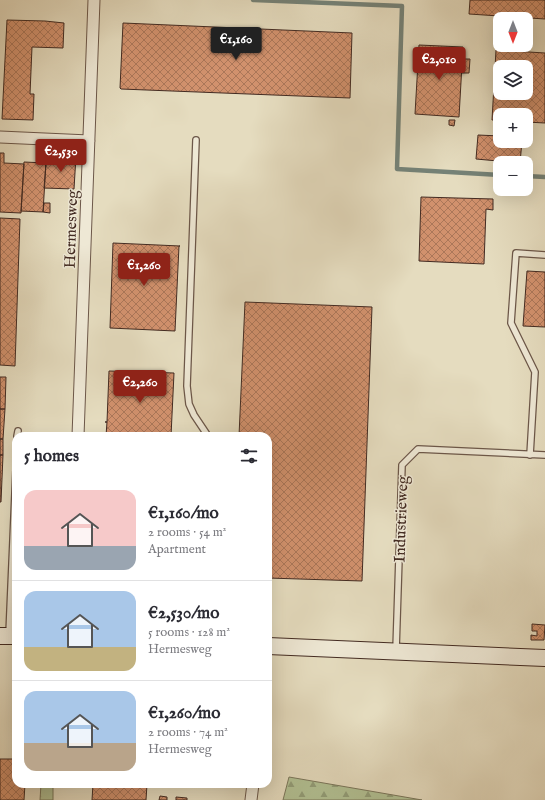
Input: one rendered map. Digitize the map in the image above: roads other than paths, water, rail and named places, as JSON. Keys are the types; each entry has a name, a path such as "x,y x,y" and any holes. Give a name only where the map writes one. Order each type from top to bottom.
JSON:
{"street":[{"name":"Hermesweg","path":"78,432 94,0"},
{"path":"0,137 89,141"},
{"path":"272,646 545,658"},
{"path":"251,800 252,788"}],"lane":[{"path":"196,140 187,386 189,404 194,416 205,432"},
{"path":"530,454 535,372 511,323 516,253 545,255"},
{"name":"Industrieweg","path":"396,652 402,464 418,449 545,455"},
{"path":"8,636 12,553"}],"waterway":[{"path":"253,0 402,6 397,169 493,175"},
{"path":"533,176 545,177"}]}
